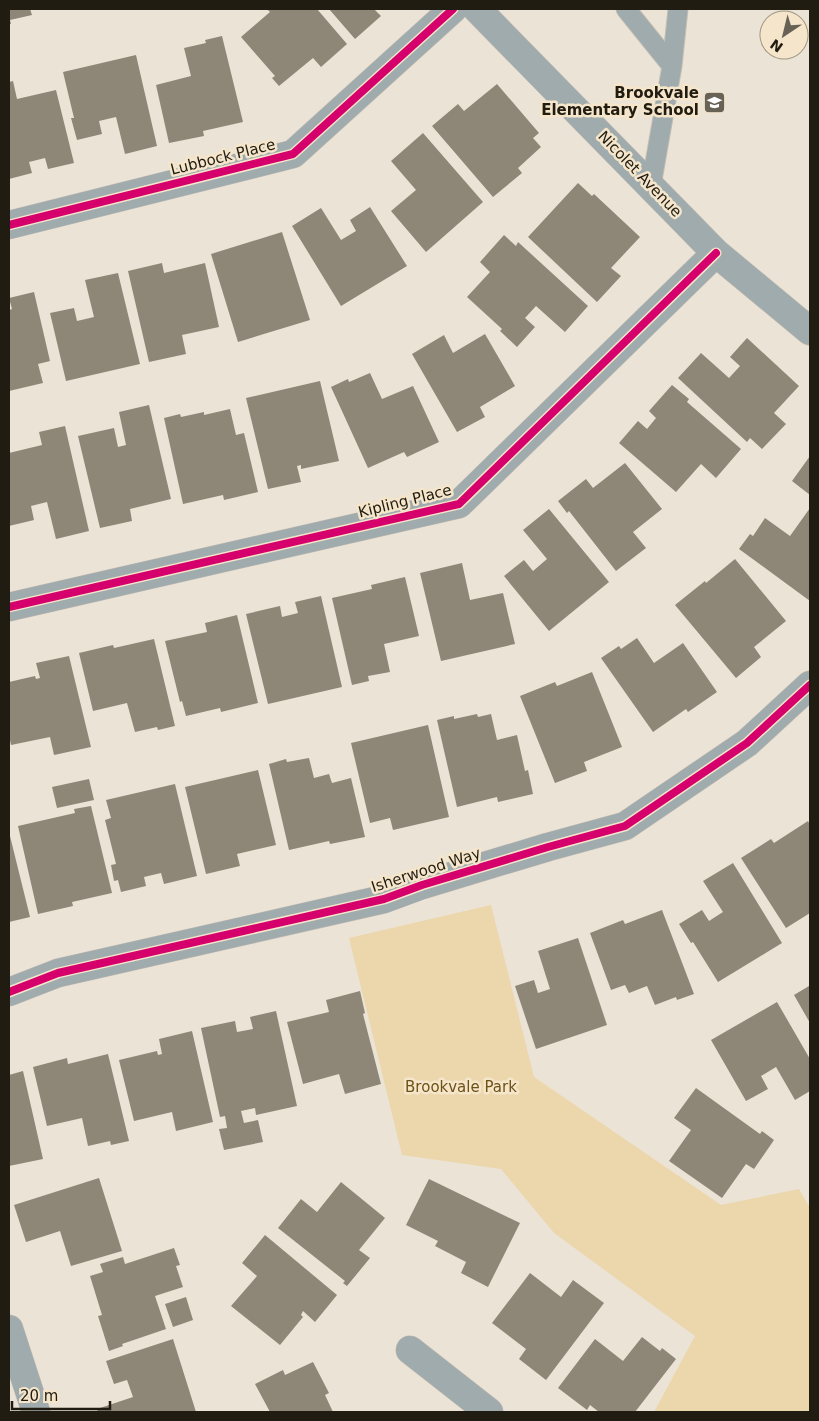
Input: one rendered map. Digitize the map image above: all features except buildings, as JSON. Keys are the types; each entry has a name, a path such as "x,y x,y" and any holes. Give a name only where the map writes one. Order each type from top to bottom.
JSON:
{"street":[{"name":"Lubbock Place","path":"9,225 292,154 453,9"},
{"name":"Nicolet Avenue","path":"477,9 716,253 810,331"},
{"name":"Kipling Place","path":"9,607 459,504 716,253"},
{"name":"Isherwood Way","path":"9,992 58,973 384,899 548,847 625,826 747,743 810,685"},
{"path":"9,1329 36,1412"},
{"path":"410,1350 489,1412"}],"lane":[{"path":"626,9 672,66"},
{"path":"651,186 672,66 678,9"}],"green space":[{"name":"Brookvale Park","path":"491,905 534,1077 721,1205 799,1189 810,1208 810,1412 654,1412 695,1336 554,1233 501,1169 402,1155 349,938"}],"cycle path":[{"path":"9,225 293,154 453,9"},
{"path":"9,607 459,504 716,253"},
{"path":"9,992 58,973 384,899 422,885 625,826 747,743 810,685"}],"place":[{"name":"Brookvale Elementary School","path":"715,102"}]}
